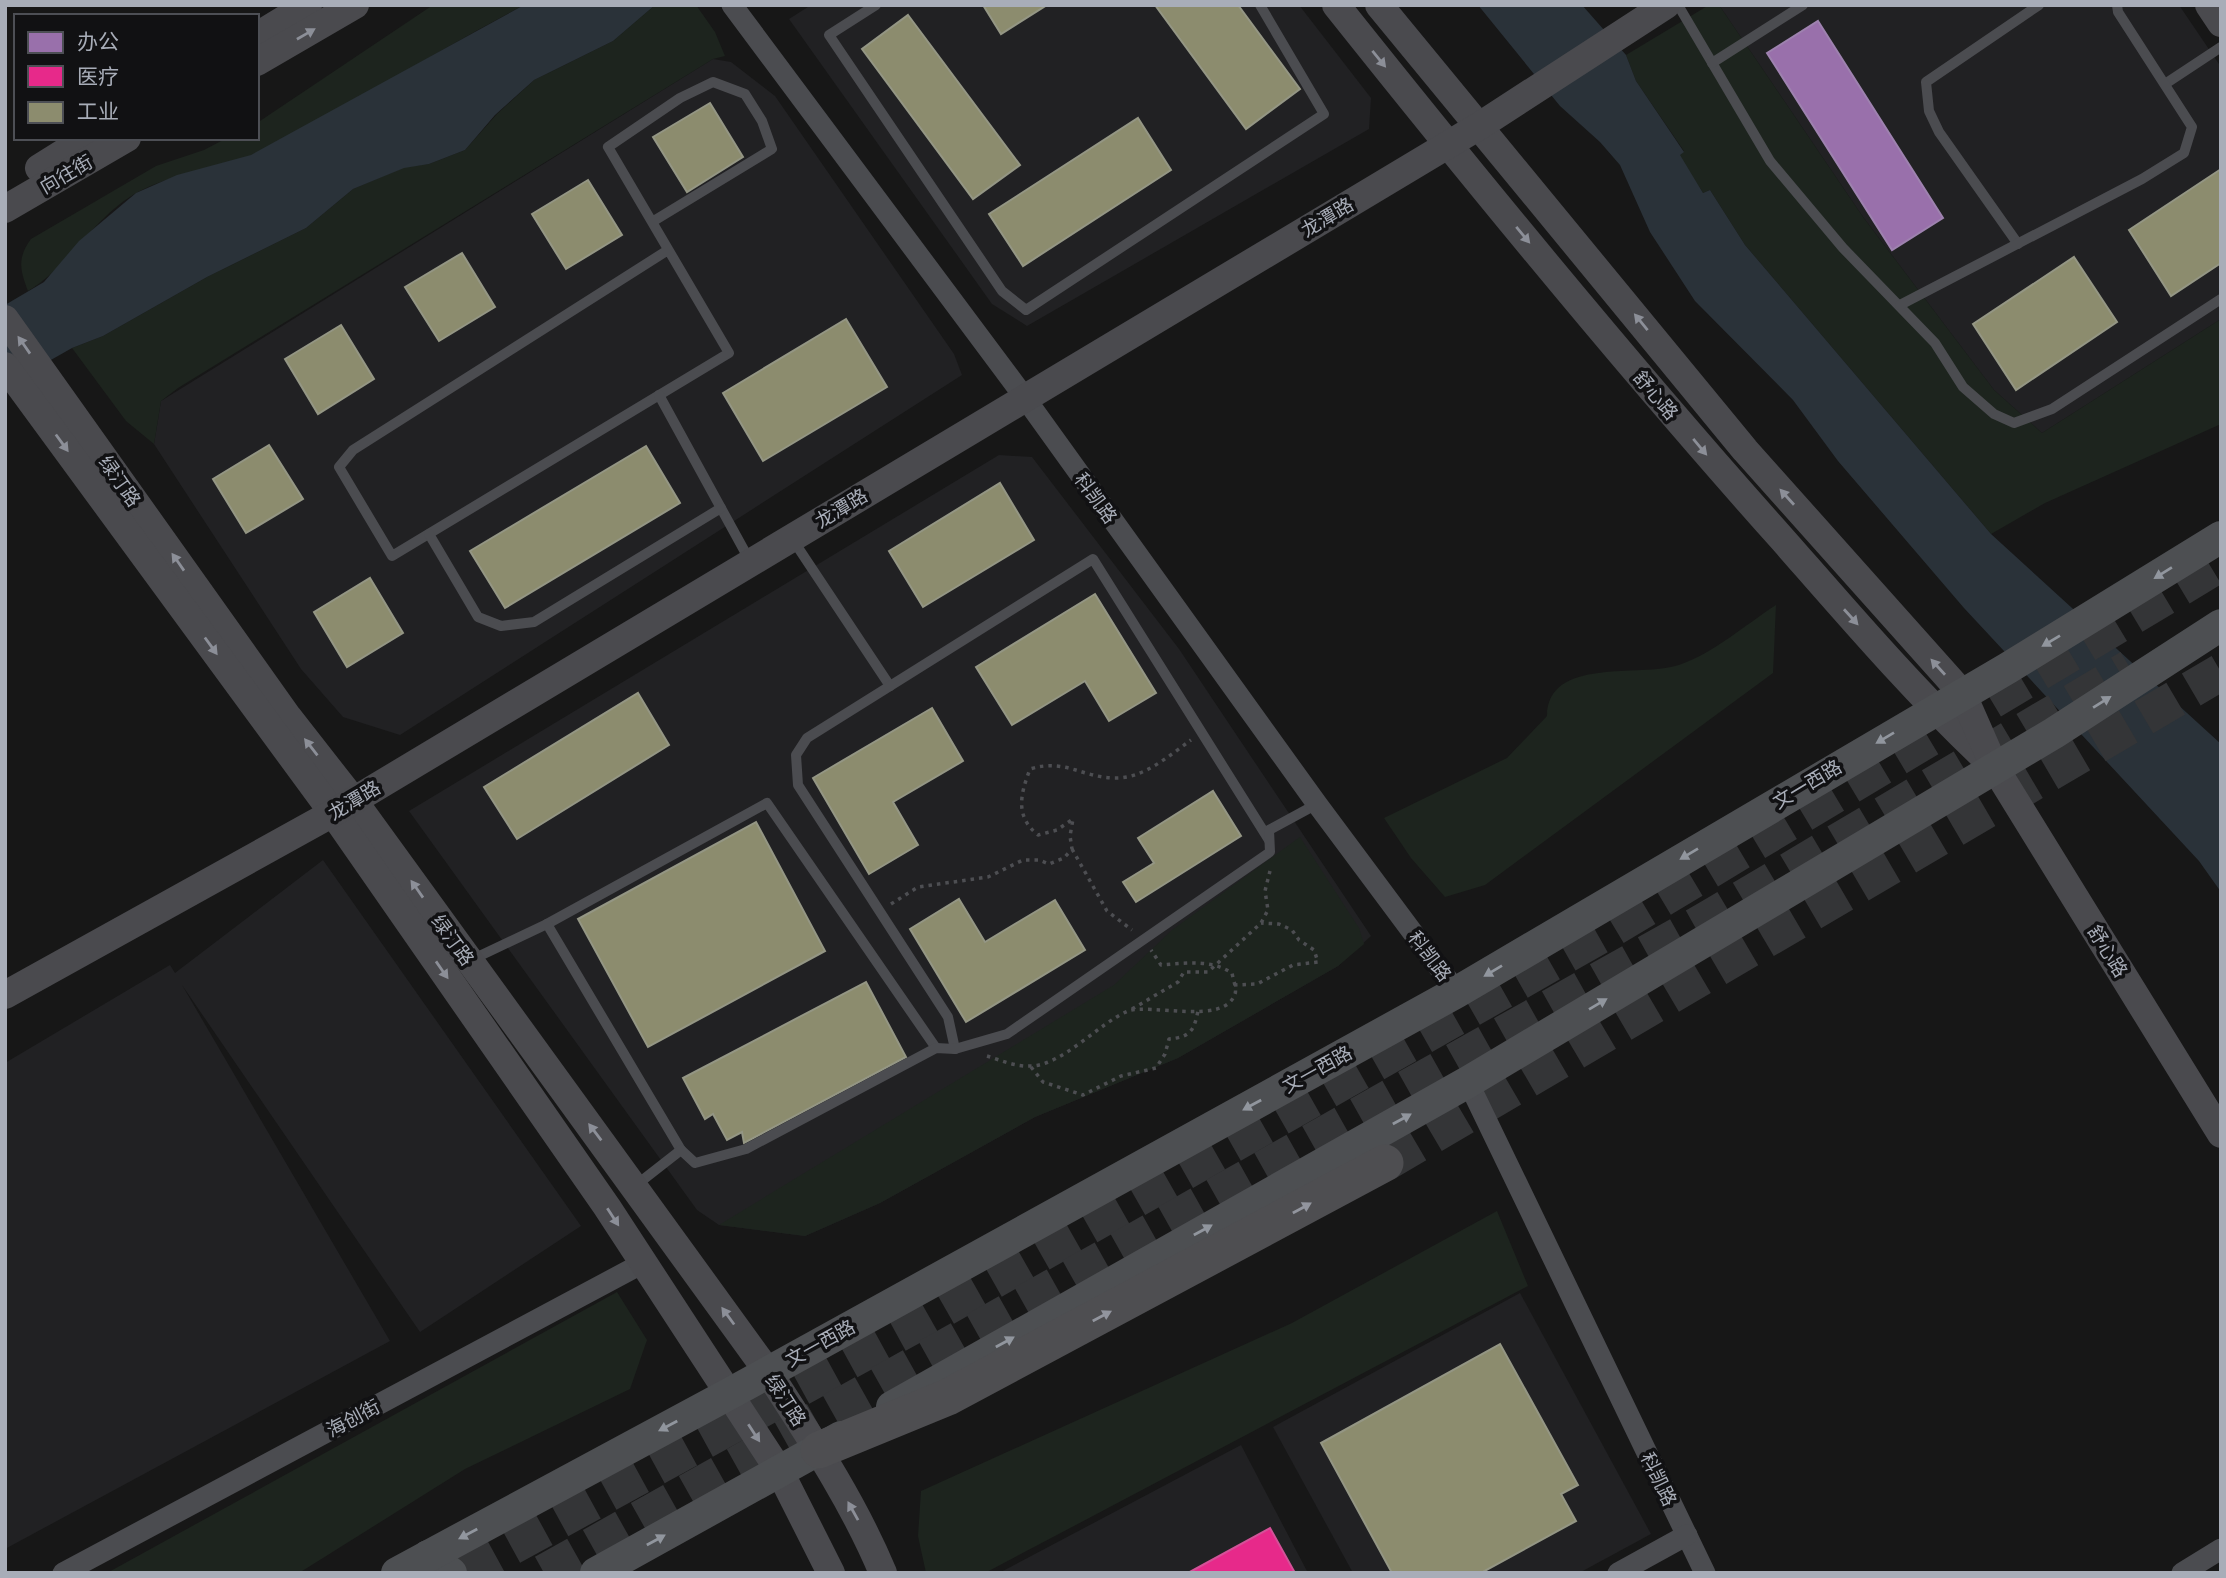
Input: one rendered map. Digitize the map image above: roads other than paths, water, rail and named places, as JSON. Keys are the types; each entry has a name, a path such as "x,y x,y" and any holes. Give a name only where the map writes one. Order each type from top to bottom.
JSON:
{"highway":[{"path":"819,1450 948,1397 1385,1163"}],"main road":[{"name":"文一西路","path":"397,1573 440,1564 768,1372 1457,992 1933,709 2008,668 2221,537"},
{"path":"596,1573 780,1472 916,1392 1468,1082 2054,733 2221,625"}],"street":[{"path":"259,35 308,5"},
{"path":"259,61 355,5"},
{"name":"科凯路","path":"732,5 1025,398 1317,804 1457,992"},
{"name":"舒心路","path":"1336,5 1448,145 1703,451 1933,709 1995,768"},
{"name":"舒心路","path":"1379,5 1481,125 1745,450 1962,693 1995,768 2221,1134"},
{"name":"龙潭路","path":"5,995 343,807 1481,125 1666,5"},
{"path":"2208,5 2221,23"},
{"name":"向往街","path":"5,188 84,140"},
{"name":"向往街","path":"5,209 124,140"},
{"name":"绿汀路","path":"5,319 23,375 343,807 468,962 635,1186 768,1372 819,1450 868,1537 883,1573"},
{"name":"绿汀路","path":"343,807 780,1472 831,1573"},
{"name":"科凯路","path":"1468,1082 1705,1573"},
{"name":"海创街","path":"63,1573 643,1263"},
{"path":"1618,1573 1687,1535"},
{"path":"2182,1573 2221,1549"}],"lane":[{"path":"876,5 829,36 1002,291 1026,310 1324,114 1260,5"},
{"path":"1678,5 1770,161 1843,248 1935,343 1963,387 1994,414 2014,423 2052,409 2221,299"},
{"path":"1712,63 1803,5"},
{"path":"2018,244 1940,132 1929,111 1926,82 2039,5"},
{"path":"1900,305 2184,153 2192,127 2118,12 2117,5"},
{"path":"2165,84 2221,47"},
{"path":"652,222 772,149 762,121 745,94 713,82 680,98 608,147 668,250 729,353 392,556 339,467 353,450 668,250"},
{"path":"659,395 751,563"},
{"path":"429,534 478,617 500,626 534,622 721,508"},
{"path":"792,538 890,686"},
{"path":"951,1049 948,1017 798,785 796,755 807,738 1093,559 1270,846"},
{"path":"468,962 547,924 767,803 936,1048"},
{"path":"1270,846 1269,830 1317,804"},
{"path":"547,924 681,1150 695,1163 746,1149 936,1048 951,1049 1007,1034 1270,846"},
{"path":"635,1186 681,1150"}],"tunnel":[{"path":"463,1573 925,1319 1611,929 2221,563"},
{"path":"544,1573 1710,918 2130,668"},
{"path":"1385,1163 2221,672"}]}
